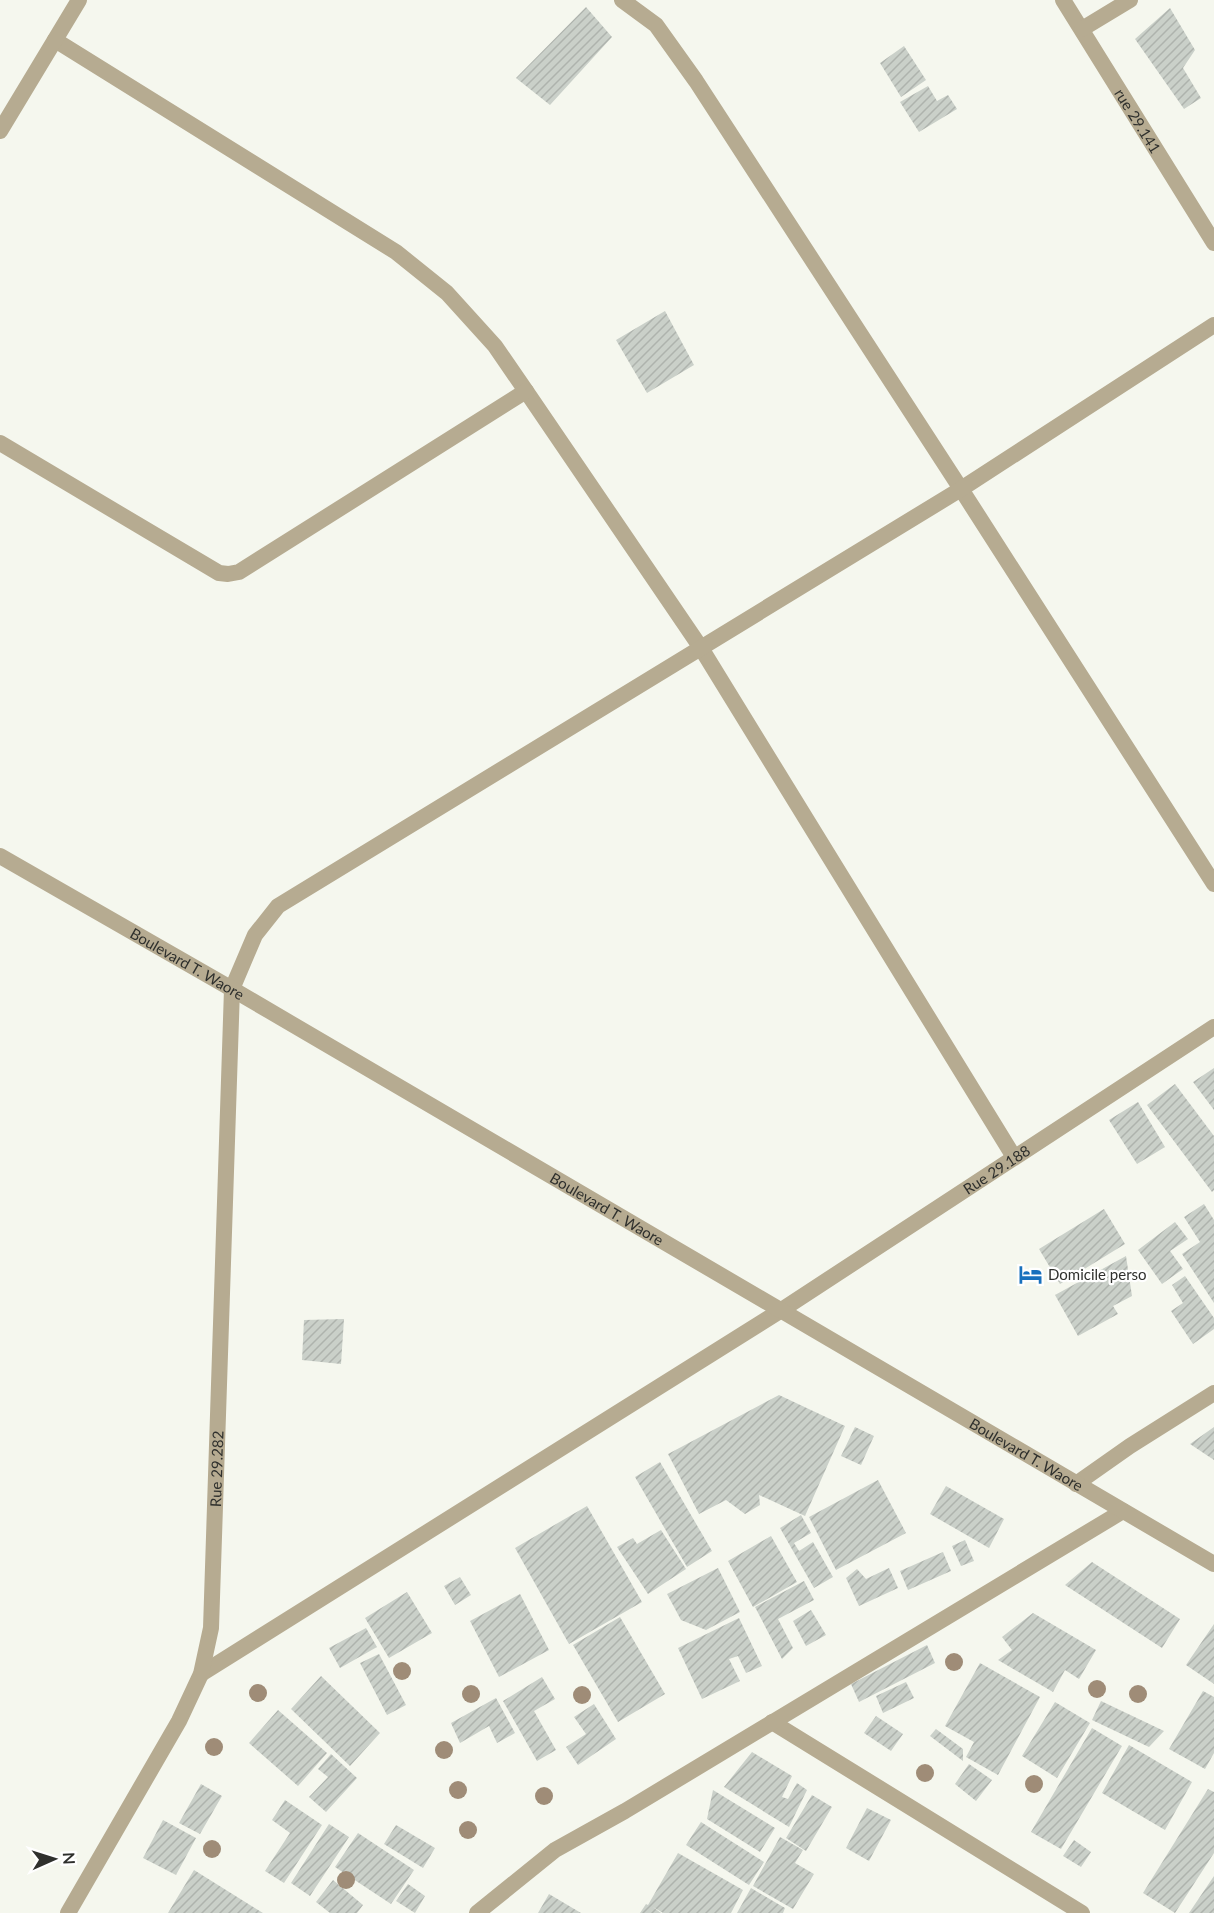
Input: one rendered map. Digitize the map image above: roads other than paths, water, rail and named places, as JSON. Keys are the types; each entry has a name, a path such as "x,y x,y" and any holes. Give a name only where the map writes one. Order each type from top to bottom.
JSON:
{"street":[{"path":"0,131 79,0"},
{"path":"622,0 656,25 696,81 1214,884"},
{"name":"rue 29.141","path":"1064,0 1214,243"},
{"path":"1082,29 1130,0"},
{"path":"55,40 396,252 447,293 495,346 701,648 1014,1157"},
{"path":"232,989 255,935 278,906 961,489 1214,325"},
{"path":"0,443 219,573 228,574 239,572 526,391"},
{"name":"Boulevard T. Waore","path":"0,856 232,989 1214,1564"},
{"name":"Rue 29.282","path":"68,1913 179,1721 201,1674 211,1628 232,989"},
{"name":"Rue 29.188","path":"201,1674 780,1311 1214,1027"},
{"path":"1076,1484 1130,1446 1214,1393"},
{"path":"480,1912 555,1850 625,1811 1124,1511"},
{"path":"772,1722 1082,1913"}],"place":[{"name":"Domicile perso","path":"1030,1274"}]}
